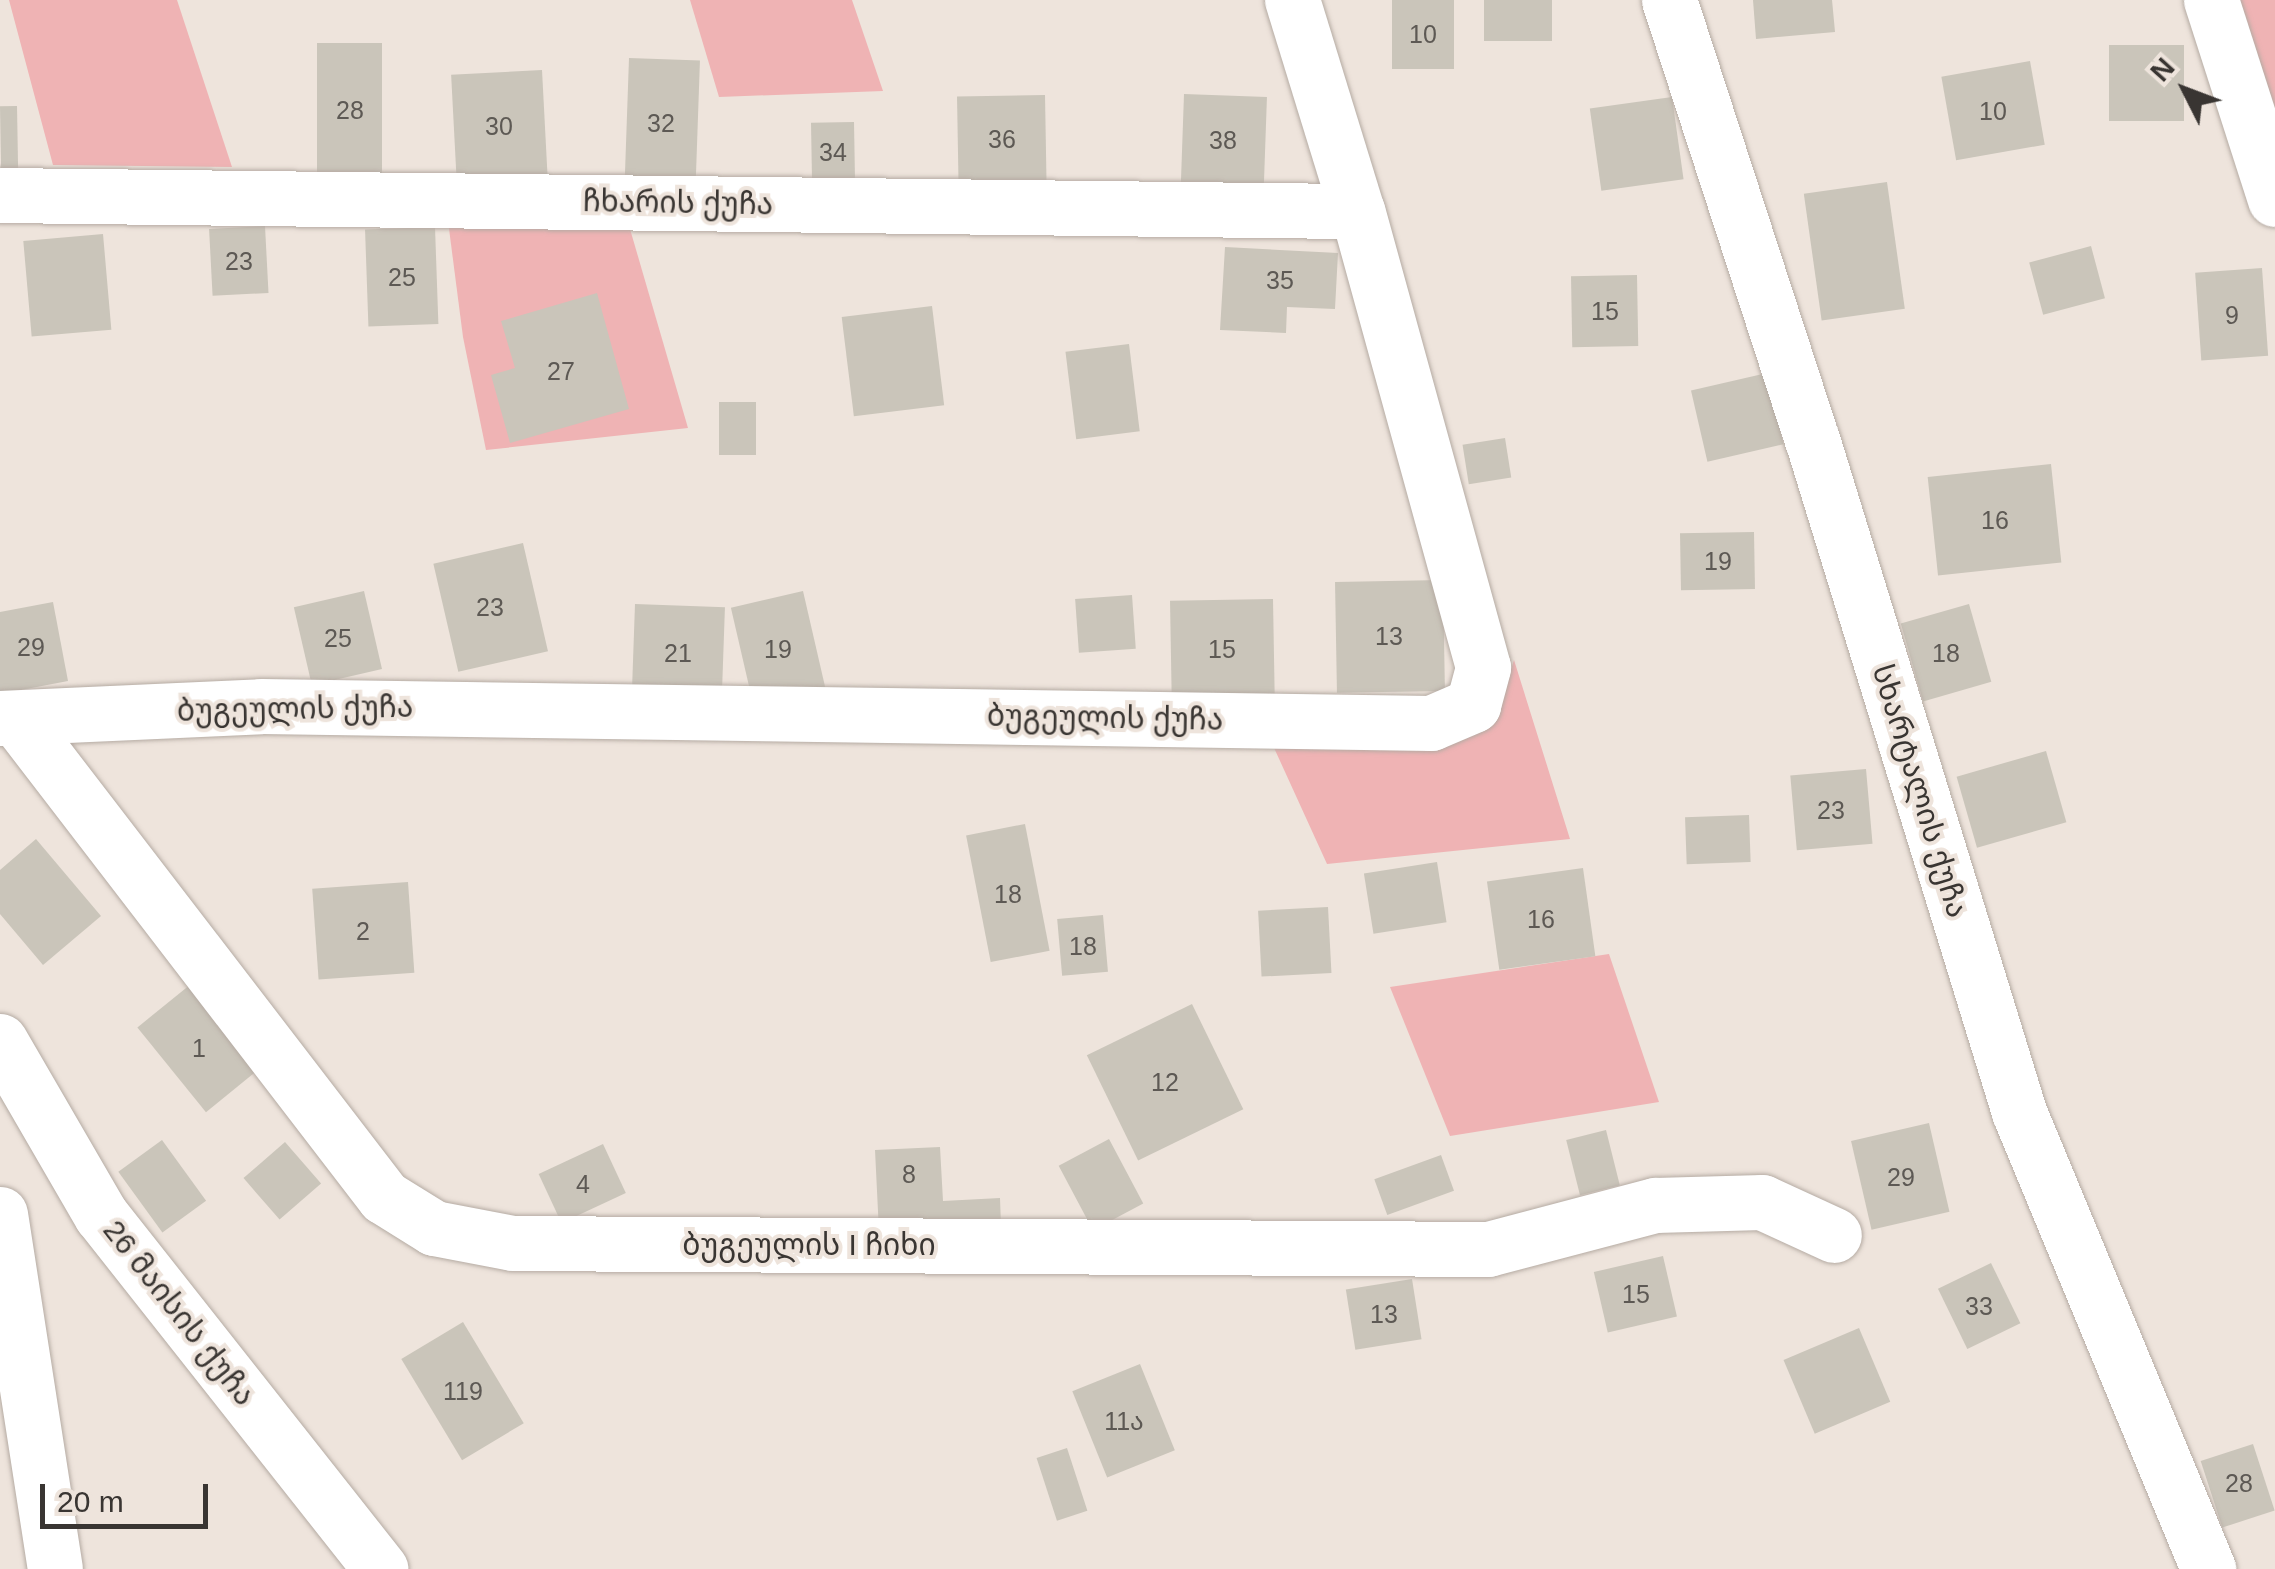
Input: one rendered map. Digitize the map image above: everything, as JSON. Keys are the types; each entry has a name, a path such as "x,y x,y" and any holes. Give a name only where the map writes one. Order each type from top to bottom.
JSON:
{"street":[{"name":"ბუგეულის ქუჩა","path":"8,718 261,706 1431,723 1472,705 1483,667 1356,211 1292,0"},
{"name":"სხარტალის ქუჩა","path":"1669,0 1812,439 2019,1112 2208,1569"},
{"path":"2211,0 2275,199"},
{"name":"ჩხარის ქუჩა","path":"0,195 1356,211"},
{"name":"ბუგეულის I ჩიხი","path":"8,718 384,1198 434,1228 513,1244 1488,1248 1656,1204 1762,1202 1834,1236"},
{"name":"26 მაისის ქუჩა","path":"0,1041 101,1215 381,1569"},
{"path":"0,1219 55,1569"}],"shaded area":[{"path":"9,0 177,0 232,167 53,165"},
{"path":"690,0 852,0 883,91 719,97"},
{"path":"2239,0 2275,0 2275,118"},
{"path":"448,221 630,229 688,428 486,450 463,337"},
{"path":"1514,660 1570,839 1327,864 1270,739 1497,713"},
{"path":"1609,954 1659,1102 1450,1136 1390,987"}],"building":[{"path":"1392,0 1454,0 1454,69 1392,69"},
{"path":"1484,0 1552,0 1552,41 1484,41"},
{"path":"1753,0 1832,0 1835,32 1756,39"},
{"path":"317,43 382,43 382,179 317,179"},
{"path":"2109,45 2184,45 2184,121 2109,121"},
{"path":"629,58 700,60 696,187 625,185"},
{"path":"2030,61 2045,145 1956,160 1941,77"},
{"path":"542,70 548,177 457,182 451,75"},
{"path":"1184,94 1267,97 1264,185 1181,182"},
{"path":"1045,95 1047,181 959,183 957,97"},
{"path":"1672,97 1684,179 1601,191 1590,109"},
{"path":"0,106 17,106 18,168 1,168"},
{"path":"854,122 855,181 812,182 811,123"},
{"path":"1887,182 1905,309 1822,320 1804,194"},
{"path":"265,226 269,293 213,296 209,229"},
{"path":"435,227 438,324 368,326 365,229"},
{"path":"103,234 111,330 32,337 23,241"},
{"path":"2091,246 2105,298 2043,315 2029,263"},
{"path":"1225,247 1338,253 1335,309 1287,307 1286,333 1220,330"},
{"path":"2262,268 2268,356 2201,360 2195,273"},
{"path":"1637,275 1638,346 1572,347 1571,276"},
{"path":"597,293 629,409 510,443 491,375 515,368 501,321"},
{"path":"932,306 944,405 854,416 842,317"},
{"path":"1129,344 1140,431 1076,439 1065,352"},
{"path":"1767,373 1783,444 1707,462 1691,391"},
{"path":"719,402 756,402 756,455 719,455"},
{"path":"1505,438 1511,478 1469,484 1463,445"},
{"path":"2051,464 2061,562 1938,575 1928,477"},
{"path":"1754,532 1755,589 1681,590 1680,533"},
{"path":"523,543 548,651 458,672 433,564"},
{"path":"1443,580 1445,691 1337,693 1335,582"},
{"path":"364,591 382,669 312,685 294,607"},
{"path":"803,591 826,690 754,707 731,608"},
{"path":"1132,595 1136,649 1079,653 1075,599"},
{"path":"1273,599 1275,698 1172,700 1170,601"},
{"path":"53,602 68,681 0,694 0,612"},
{"path":"635,604 725,607 722,702 632,699"},
{"path":"1969,604 1991,682 1923,701 1901,624"},
{"path":"2046,751 2066,822 1977,848 1957,777"},
{"path":"1866,769 1873,844 1797,850 1790,776"},
{"path":"1749,815 1751,862 1687,864 1685,817"},
{"path":"1025,824 1050,951 991,962 966,835"},
{"path":"36,839 101,916 43,965 0,914 0,870"},
{"path":"1437,862 1447,922 1373,934 1364,874"},
{"path":"1583,868 1595,956 1499,970 1487,881"},
{"path":"408,882 414,973 319,979 312,889"},
{"path":"1328,907 1331,973 1262,977 1258,911"},
{"path":"1103,915 1108,972 1062,976 1057,919"},
{"path":"191,984 260,1069 206,1112 137,1027"},
{"path":"1192,1004 1243,1109 1138,1160 1087,1055"},
{"path":"1929,1123 1949,1212 1872,1230 1851,1141"},
{"path":"1606,1130 1620,1185 1580,1195 1566,1140"},
{"path":"1109,1139 1143,1203 1093,1230 1059,1166"},
{"path":"162,1140 206,1201 162,1232 118,1172"},
{"path":"285,1142 321,1184 280,1220 243,1178"},
{"path":"603,1144 626,1193 561,1223 539,1174"},
{"path":"940,1147 943,1201 1000,1198 1001,1226 879,1232 875,1150"},
{"path":"1441,1155 1454,1191 1387,1215 1374,1179"},
{"path":"1663,1256 1677,1316 1608,1332 1594,1272"},
{"path":"1991,1263 2020,1323 1967,1349 1938,1289"},
{"path":"1412,1279 1422,1339 1355,1350 1346,1289"},
{"path":"463,1322 524,1423 462,1460 401,1359"},
{"path":"1859,1328 1890,1402 1815,1434 1784,1360"},
{"path":"1140,1364 1175,1450 1107,1478 1072,1391"},
{"path":"2253,1444 2275,1511 2222,1528 2201,1461"},
{"path":"1067,1448 1087,1511 1057,1521 1037,1458"}]}
